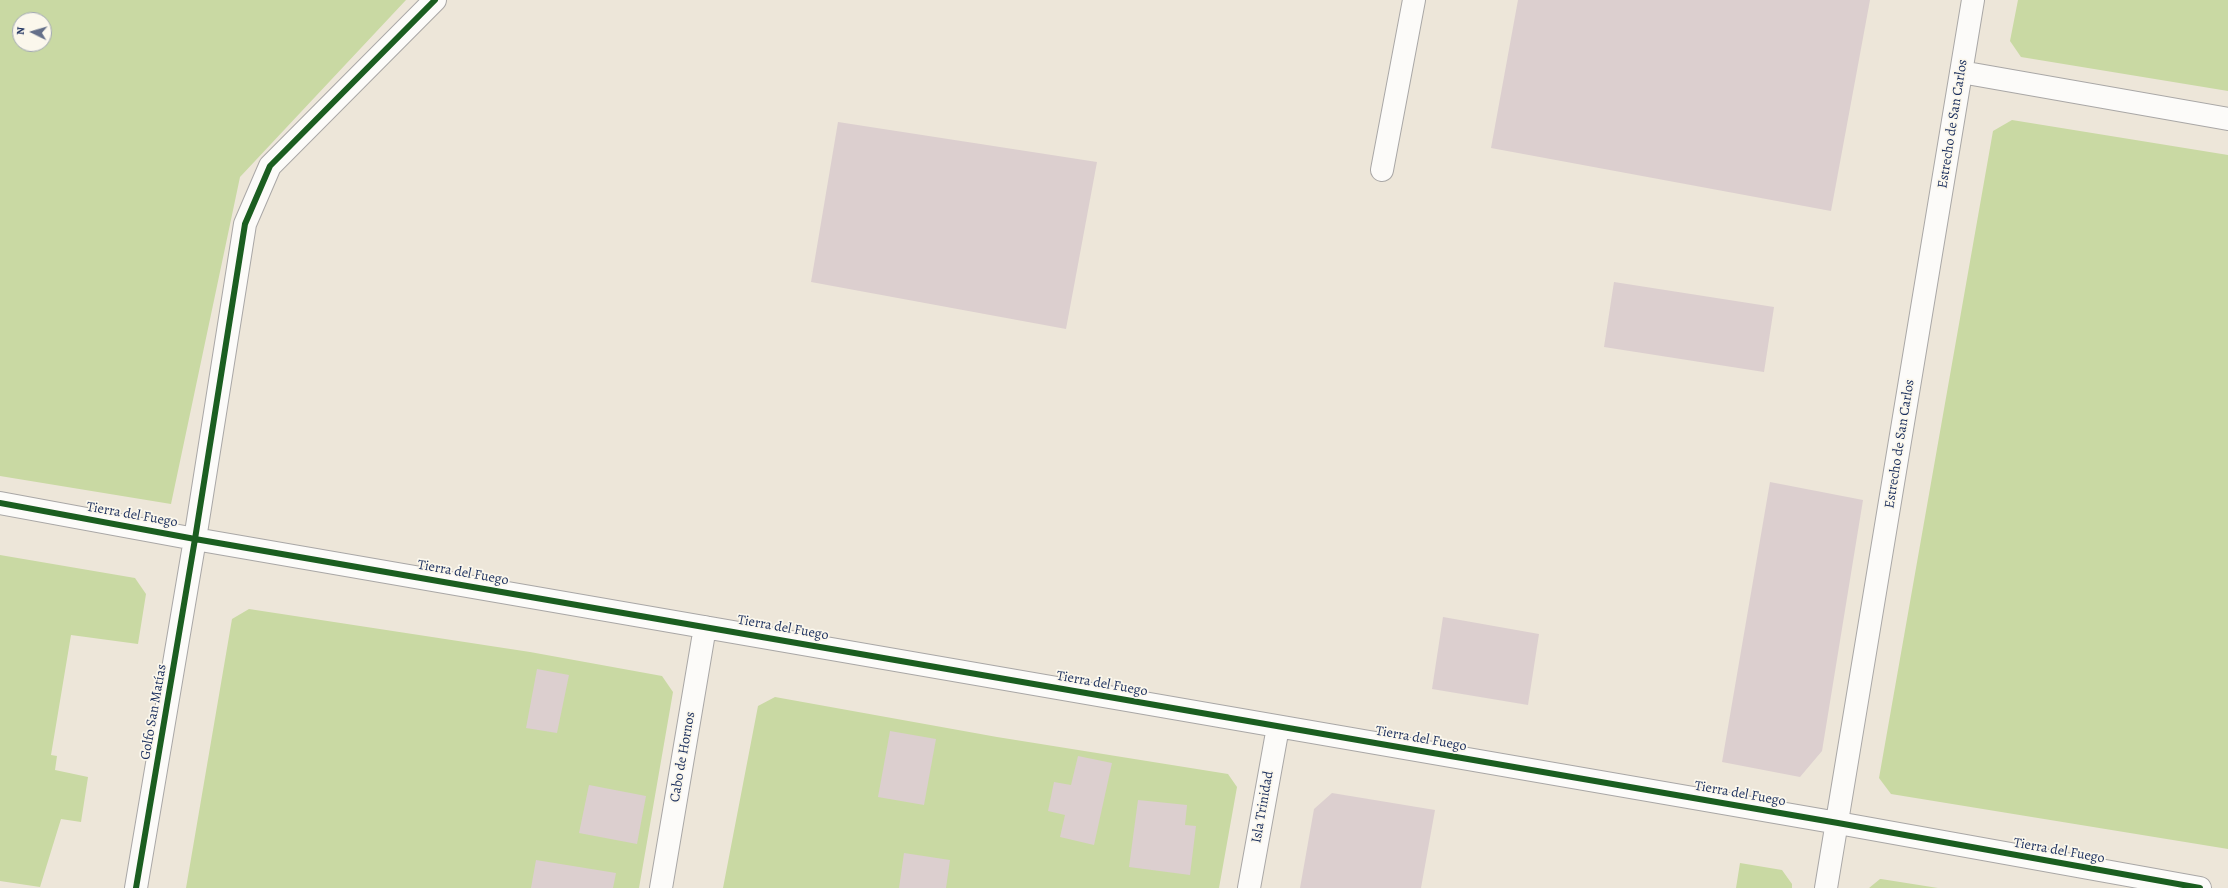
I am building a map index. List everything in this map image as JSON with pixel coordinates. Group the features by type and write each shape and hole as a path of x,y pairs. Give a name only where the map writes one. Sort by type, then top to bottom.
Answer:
{"street":[{"name":"Golfo San Matías","path":"136,888 195,539 245,224 270,166 435,0"},
{"path":"1382,170 1414,0"},
{"name":"Estrecho de San Carlos","path":"1826,888 1974,0"},
{"path":"1961,72 2228,119"},
{"name":"Tierra del Fuego","path":"0,503 195,539 1838,823 2200,888"},
{"name":"Cabo de Hornos","path":"661,888 705,627"},
{"name":"Isla Trinidad","path":"1248,888 1278,727"}],"green space":[{"path":"0,0 406,0 240,177 171,504 0,476"},
{"path":"2018,0 2228,0 2228,91 2021,57 2010,41"},
{"path":"2012,120 2228,155 2228,849 1891,794 1879,778 1993,131"},
{"path":"0,555 135,578 146,594 138,644 71,635 51,755 57,756 55,770 88,777 81,822 61,819 40,887 0,881"},
{"path":"249,609 530,652 662,676 673,692 639,888 186,888 232,619"},
{"path":"775,697 997,737 1228,774 1237,787 1219,888 723,888 758,706"},
{"path":"1740,863 1782,870 1792,884 1792,888 1736,888"},
{"path":"1881,879 1938,888 1869,888"}],"building":[{"path":"1518,0 1870,0 1831,211 1491,148"},
{"path":"838,122 1097,162 1066,329 811,282"},
{"path":"1614,282 1774,307 1764,372 1604,347"},
{"path":"1770,482 1863,500 1822,751 1800,777 1722,762"},
{"path":"1443,617 1539,634 1528,705 1432,689"},
{"path":"537,669 569,675 557,733 526,728"},
{"path":"890,731 936,739 924,805 878,797"},
{"path":"1078,756 1112,763 1094,845 1060,837 1065,815 1048,811 1054,782 1071,785"},
{"path":"589,785 646,796 637,844 579,833"},
{"path":"1332,793 1435,810 1421,888 1300,888 1314,809"},
{"path":"1138,800 1187,805 1185,825 1196,826 1190,875 1129,867"},
{"path":"904,853 950,860 946,888 899,888"},
{"path":"536,860 616,873 613,888 531,888"}],"cycle path":[{"path":"136,888 195,539 245,224 270,166 435,0"},
{"path":"0,503 195,539 1838,823 2200,888"}]}
